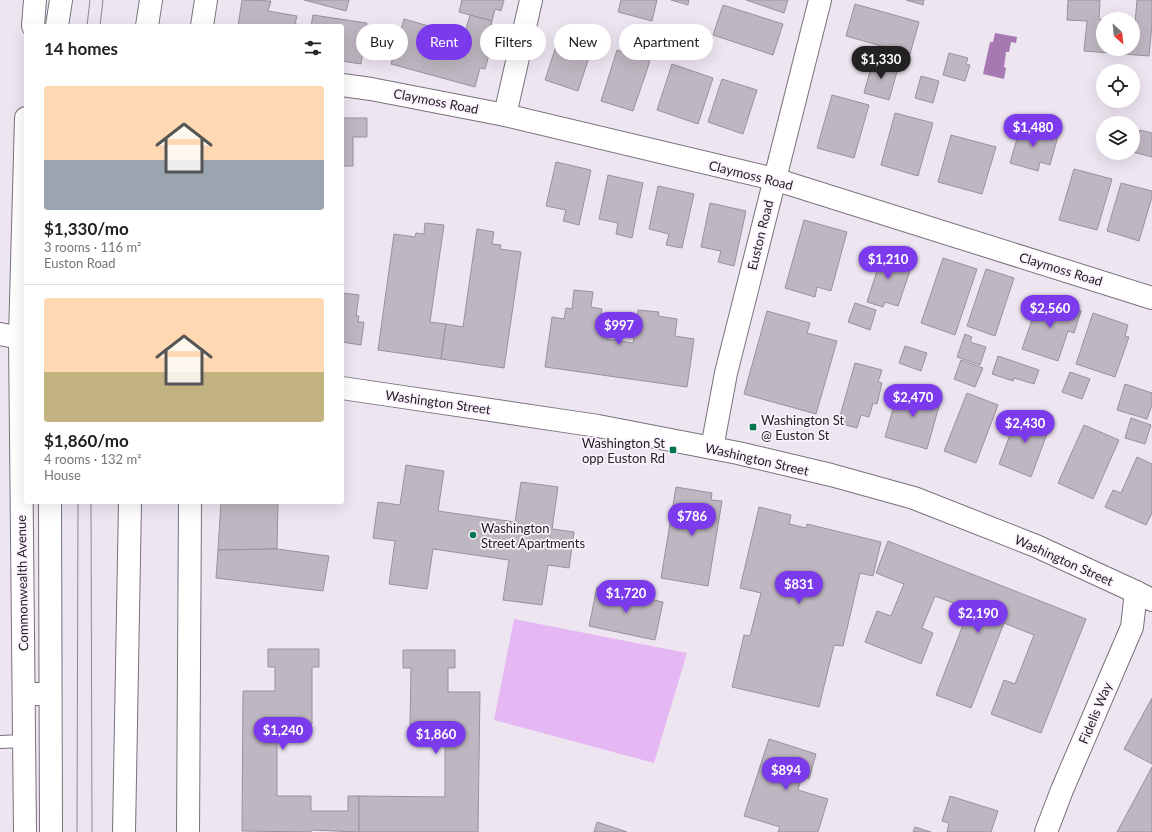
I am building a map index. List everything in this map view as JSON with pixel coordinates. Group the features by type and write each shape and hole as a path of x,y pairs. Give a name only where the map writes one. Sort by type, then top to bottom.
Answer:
{"street":[{"path":"33,24 35,0"},
{"path":"57,24 61,0"},
{"path":"147,24 151,0"},
{"path":"202,24 206,0"},
{"path":"505,114 531,0"},
{"name":"Euston Road","path":"712,448 726,373 820,0"},
{"name":"Claymoss Road","path":"344,85 371,88 505,114 774,179 1152,298"},
{"name":"Commonwealth Avenue","path":"24,158 15,337 24,694 25,832"},
{"name":"Washington Street","path":"344,388 598,426 712,448 831,475 914,498 1036,546 1144,596"},
{"name":"Commonwealth Avenue","path":"50,504 52,832"},
{"path":"124,832 130,504"},
{"path":"188,832 190,504"},
{"name":"Fidelis Way","path":"1046,832 1062,790 1144,596"},
{"path":"24,694 50,694"}],"lane":[{"path":"0,742 24,741"}],"shaded area":[{"path":"995,33 1017,37 1016,43 1011,42 1009,52 1006,52 1004,79 983,74 990,42 993,42"},
{"path":"514,619 687,653 654,763 494,720"}],"building":[{"path":"242,0 271,1 268,11 297,16 295,24 238,24"},
{"path":"304,0 349,0 346,11"},
{"path":"462,0 504,0 501,11 495,9 492,21 459,12"},
{"path":"621,0 657,0 652,21 618,12"},
{"path":"671,0 689,0 688,5"},
{"path":"746,0 788,0 784,13"},
{"path":"906,0 924,0 923,5"},
{"path":"1068,0 1100,0 1099,12 1096,12 1096,52 1084,51 1087,21 1067,20"},
{"path":"1137,0 1152,0 1152,24 1149,56 1140,55 1140,12 1136,12"},
{"path":"855,4 919,22 910,54 846,36"},
{"path":"723,5 783,24 773,55 713,35"},
{"path":"313,15 367,23 356,24 356,60 362,60 361,64 344,61 344,24 311,24"},
{"path":"470,15 492,21 491,24 480,24 480,60 488,60 485,69 480,68 475,87 391,64 392,60 408,60 408,24 403,24 404,19 422,24 416,24 416,60 472,60 472,24 467,24"},
{"path":"617,50 619,51 619,60 650,61 633,111 601,101"},
{"path":"554,52 554,60 588,60 578,91 545,80"},
{"path":"949,53 968,58 966,64 970,65 965,81 943,75"},
{"path":"873,60 898,68 889,100 864,93"},
{"path":"672,64 713,78 698,124 657,110"},
{"path":"921,76 939,81 933,103 915,98"},
{"path":"722,79 757,90 743,134 708,122"},
{"path":"832,95 869,105 854,158 817,148"},
{"path":"895,113 933,123 918,176 881,165"},
{"path":"344,118 367,118 367,137 353,137 353,166 344,166"},
{"path":"1021,125 1058,136 1050,165 1040,162 1038,171 1010,163"},
{"path":"1140,130 1152,133 1152,157 1140,154"},
{"path":"951,135 996,147 982,194 938,182"},
{"path":"556,162 591,170 579,225 563,221 566,210 546,206"},
{"path":"1074,169 1112,179 1097,230 1059,220"},
{"path":"608,175 643,183 632,238 616,234 618,223 599,219"},
{"path":"1121,183 1152,191 1152,197 1139,241 1107,231"},
{"path":"658,186 694,194 682,248 666,245 669,234 649,229"},
{"path":"710,203 746,211 734,266 718,262 721,251 701,247"},
{"path":"804,220 847,232 831,291 817,287 815,297 785,288"},
{"path":"425,223 444,225 430,322 446,324 441,359 378,350 394,234 415,237 416,233 424,234"},
{"path":"477,229 494,232 492,244 501,245 500,249 521,252 504,368 441,359 446,324 463,327"},
{"path":"874,252 912,265 898,306 885,302 883,307 867,302 877,271 868,268"},
{"path":"943,258 977,269 955,335 921,323"},
{"path":"986,269 1014,278 995,336 967,326"},
{"path":"574,290 593,292 591,307 602,309 600,323 609,324 607,339 633,343 638,310 659,312 658,316 677,319 675,336 694,339 687,387 545,367 552,317 564,319 566,308 572,309"},
{"path":"344,293 359,295 356,316 359,316 358,322 364,322 361,345 344,342"},
{"path":"1040,297 1081,311 1074,333 1068,331 1058,361 1022,349"},
{"path":"855,303 876,310 870,330 848,322"},
{"path":"767,311 810,323 807,333 837,341 816,414 744,394"},
{"path":"1093,313 1128,325 1125,336 1129,337 1115,377 1076,364"},
{"path":"965,334 972,337 970,342 986,347 980,365 957,357"},
{"path":"905,346 927,353 921,371 899,363"},
{"path":"998,356 1039,370 1034,384 1014,378 1013,381 992,374"},
{"path":"961,360 983,368 975,387 954,379"},
{"path":"855,363 882,370 878,382 882,383 877,404 873,403 869,417 861,415 857,428 838,423"},
{"path":"1070,372 1090,379 1082,399 1062,392"},
{"path":"1125,384 1152,393 1152,405 1147,419 1117,410"},
{"path":"899,388 941,399 927,449 885,437"},
{"path":"967,393 998,405 976,463 944,451"},
{"path":"1019,411 1051,423 1031,477 999,464"},
{"path":"1131,418 1151,425 1145,444 1125,438"},
{"path":"1084,425 1119,440 1093,499 1058,483"},
{"path":"1137,457 1152,464 1152,513 1146,525 1105,507 1113,490 1121,493"},
{"name":"Washington Street Apartments","path":"406,465 444,471 438,511 515,522 521,482 558,487 552,529 574,532 569,568 548,565 542,605 503,600 509,560 433,549 427,589 389,584 395,541 373,538 378,502 400,505"},
{"path":"676,487 712,493 711,500 722,501 708,586 661,578"},
{"path":"221,504 278,504 277,549 218,550"},
{"path":"759,507 791,515 789,524 806,528 807,524 881,542 873,576 860,573 843,646 834,645 819,707 732,687 744,635 750,636 761,593 740,588"},
{"path":"888,541 1086,619 1041,733 991,714 1004,680 1015,684 1034,635 1004,623 971,708 936,695 969,609 935,596 922,628 933,633 921,664 865,642 877,611 891,616 904,584 876,573"},
{"path":"277,549 329,556 323,591 216,578 218,550"},
{"path":"597,587 663,602 655,640 589,626"},
{"path":"268,649 319,649 319,667 312,667 312,724 277,724 277,796 311,796 311,811 348,811 348,796 359,796 359,832 311,830 311,832 242,831 243,691 275,691 275,667 268,667"},
{"path":"403,650 455,650 455,668 448,668 448,692 480,692 478,832 359,832 359,796 445,797 445,725 410,725 411,668 403,668"},
{"path":"1152,698 1152,764 1124,749"},
{"path":"769,739 816,754 809,779 802,777 798,790 828,799 818,832 778,832 780,827 744,816"},
{"path":"1152,767 1152,832 1117,832"},
{"path":"950,796 998,811 991,832 947,832 949,823 942,821"},
{"path":"597,822 627,832 594,832"},
{"path":"915,827 931,832 913,832"}],"tram line":[{"path":"87,24 90,0"},
{"path":"100,24 103,0"},
{"path":"77,832 78,504"},
{"path":"91,504 92,832"}],"place":[{"name":"Washington St @ Euston St","path":"753,427"},
{"name":"Washington St opp Euston Rd","path":"673,450"},
{"name":"Washington Street Apartments","path":"473,535"}]}
